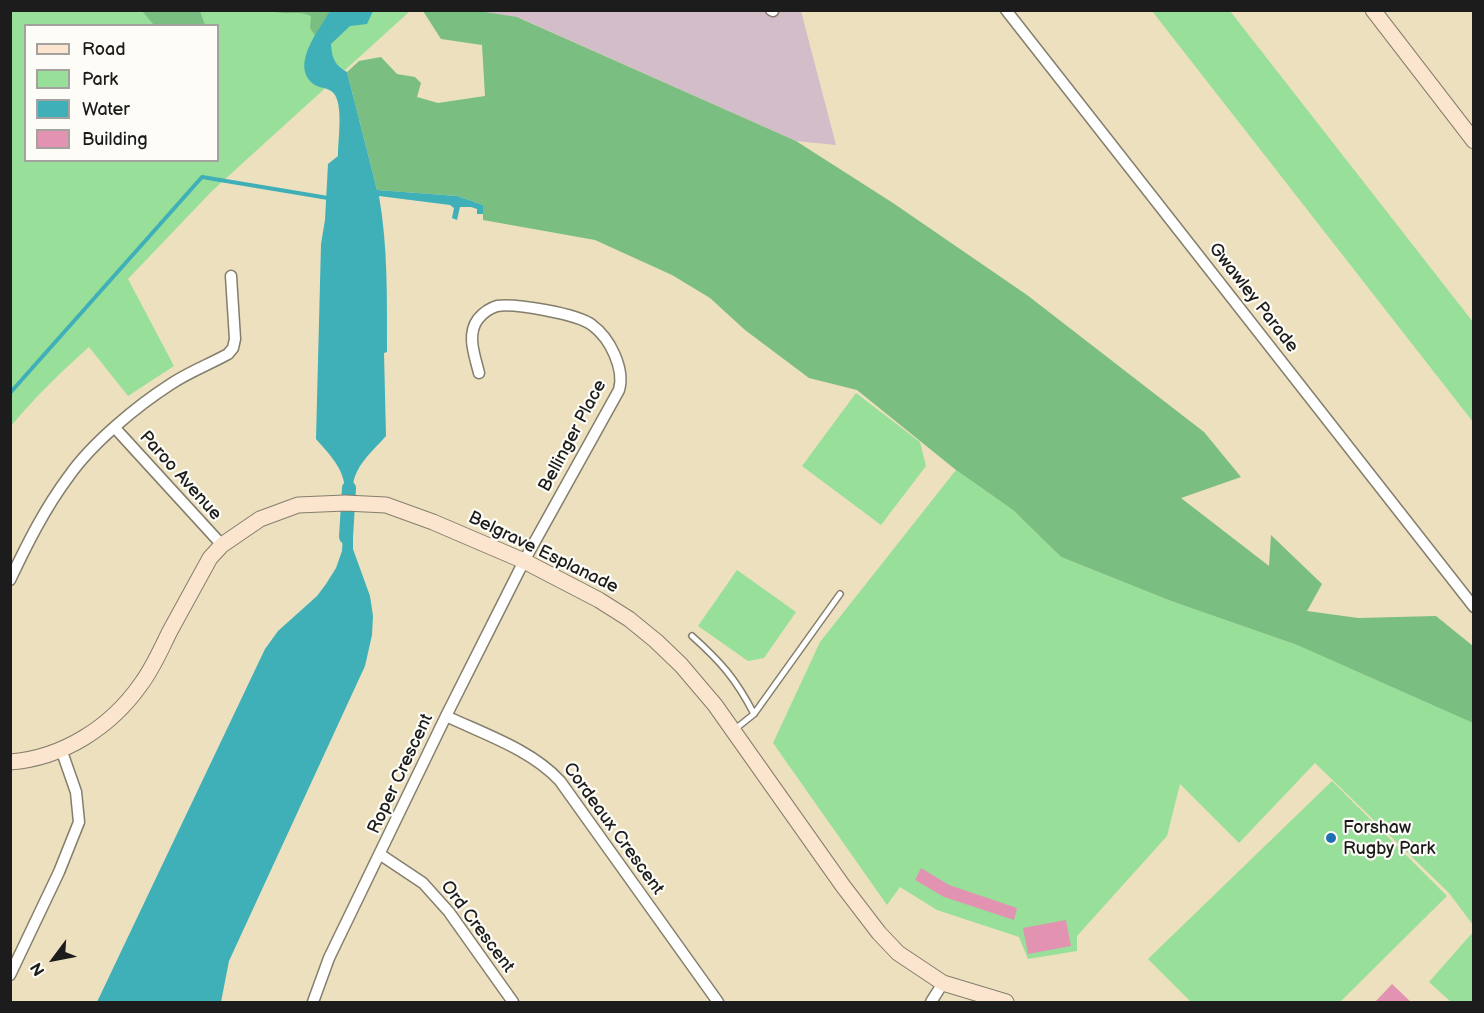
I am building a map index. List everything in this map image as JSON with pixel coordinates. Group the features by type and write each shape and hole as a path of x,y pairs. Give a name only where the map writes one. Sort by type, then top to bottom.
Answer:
{"street":[{"name":"Gwawley Parade","path":"1006,10 1473,607"},
{"path":"1375,11 1473,141"},
{"path":"10,580 33,533 69,475 87,454 115,428 172,384 223,357 233,348 235,339 231,276"},
{"name":"Bellinger Place","path":"479,373 473,350 472,334 478,318 498,306 549,312 585,321 601,334 619,364 621,375 619,390 524,561"},
{"name":"Paroo Avenue","path":"115,428 222,545"},
{"name":"Belgrave Esplanade","path":"10,762 44,757 98,730 116,714 143,683 210,558 222,545 260,519 298,505 349,503 386,505 433,522 524,561 599,600 638,626 681,665 715,705 802,830 879,933 898,953 943,983 1006,1002"},
{"name":"Roper Crescent","path":"313,1002 329,958 524,561"},
{"name":"Cordeaux Crescent","path":"446,716 536,759 549,769 560,781 718,1002"},
{"path":"10,975 59,872 79,822 76,792 61,749"},
{"name":"Ord Crescent","path":"381,855 423,883 449,912 513,1002"},
{"path":"931,1002 943,983"}],"lane":[{"path":"733,731 754,714 840,594"},
{"path":"692,636 720,661 740,687 754,714"}],"shaded area":[{"path":"469,11 801,11 836,145 796,141 520,18"}],"green space":[{"path":"472,10 517,17 796,141 893,203 1027,295 1204,432 1241,477 1181,498 1269,566 1271,535 1322,584 1307,611 1358,618 1436,616 1473,646 1473,723 1297,645 1171,601 1061,557 1013,510 956,470 857,390 809,378 745,330 710,298 672,275 595,240 483,220 483,205 457,196 377,190 347,72 359,61 381,57 397,74 415,77 421,83 417,97 438,103 485,96 482,45 441,39 423,11"},
{"path":"10,11 410,11 212,191 128,279 174,366 128,396 89,347 29,405 11,426"},
{"path":"142,11 200,11 205,24 153,24"},
{"path":"273,11 343,11 318,40 310,28 311,16 302,13"},
{"path":"1152,11 1230,11 1473,322 1473,422"},
{"path":"856,393 920,442 926,466 881,525 802,466"},
{"path":"956,470 1013,510 1061,557 1171,601 1297,645 1473,723 1473,925 1449,893 1315,763 1239,843 1180,784 1167,836 1077,936 1077,951 1028,959 1019,937 937,910 900,887 887,905 773,743 820,642"},
{"path":"737,570 796,612 764,658 748,661 698,626"},
{"name":"Forshaw Rugby Park","path":"1332,781 1447,896 1340,1002 1191,1002 1148,959"},
{"path":"1473,932 1473,1002 1451,1002 1429,982"}],"water":[{"path":"330,11 373,11 367,24 350,26 331,44 335,61 347,72 377,190 457,196 483,205 483,214 477,214 477,209 471,207 460,207 457,220 452,218 454,208 450,205 379,196 386,274 387,352 384,353 386,436 360,466 353,488 345,488 338,467 316,439 321,244 325,220 328,164 338,156 339,108 333,92 315,85 307,77 305,58"},
{"path":"344,518 353,518 353,549 370,596 373,616 372,635 365,666 229,961 221,1002 97,1002 265,649 278,631 317,596 336,568 342,551"}],"building":[{"path":"921,868 949,885 1017,908 1014,920 944,897 915,880"},
{"path":"1066,920 1071,946 1028,954 1023,928"},
{"path":"1392,984 1411,1002 1375,1002"}],"waterway":[{"path":"10,393 202,177 328,198"},
{"path":"346,537 349,488"}],"place":[{"name":"Forshaw Rugby Park","path":"1331,838"}]}
